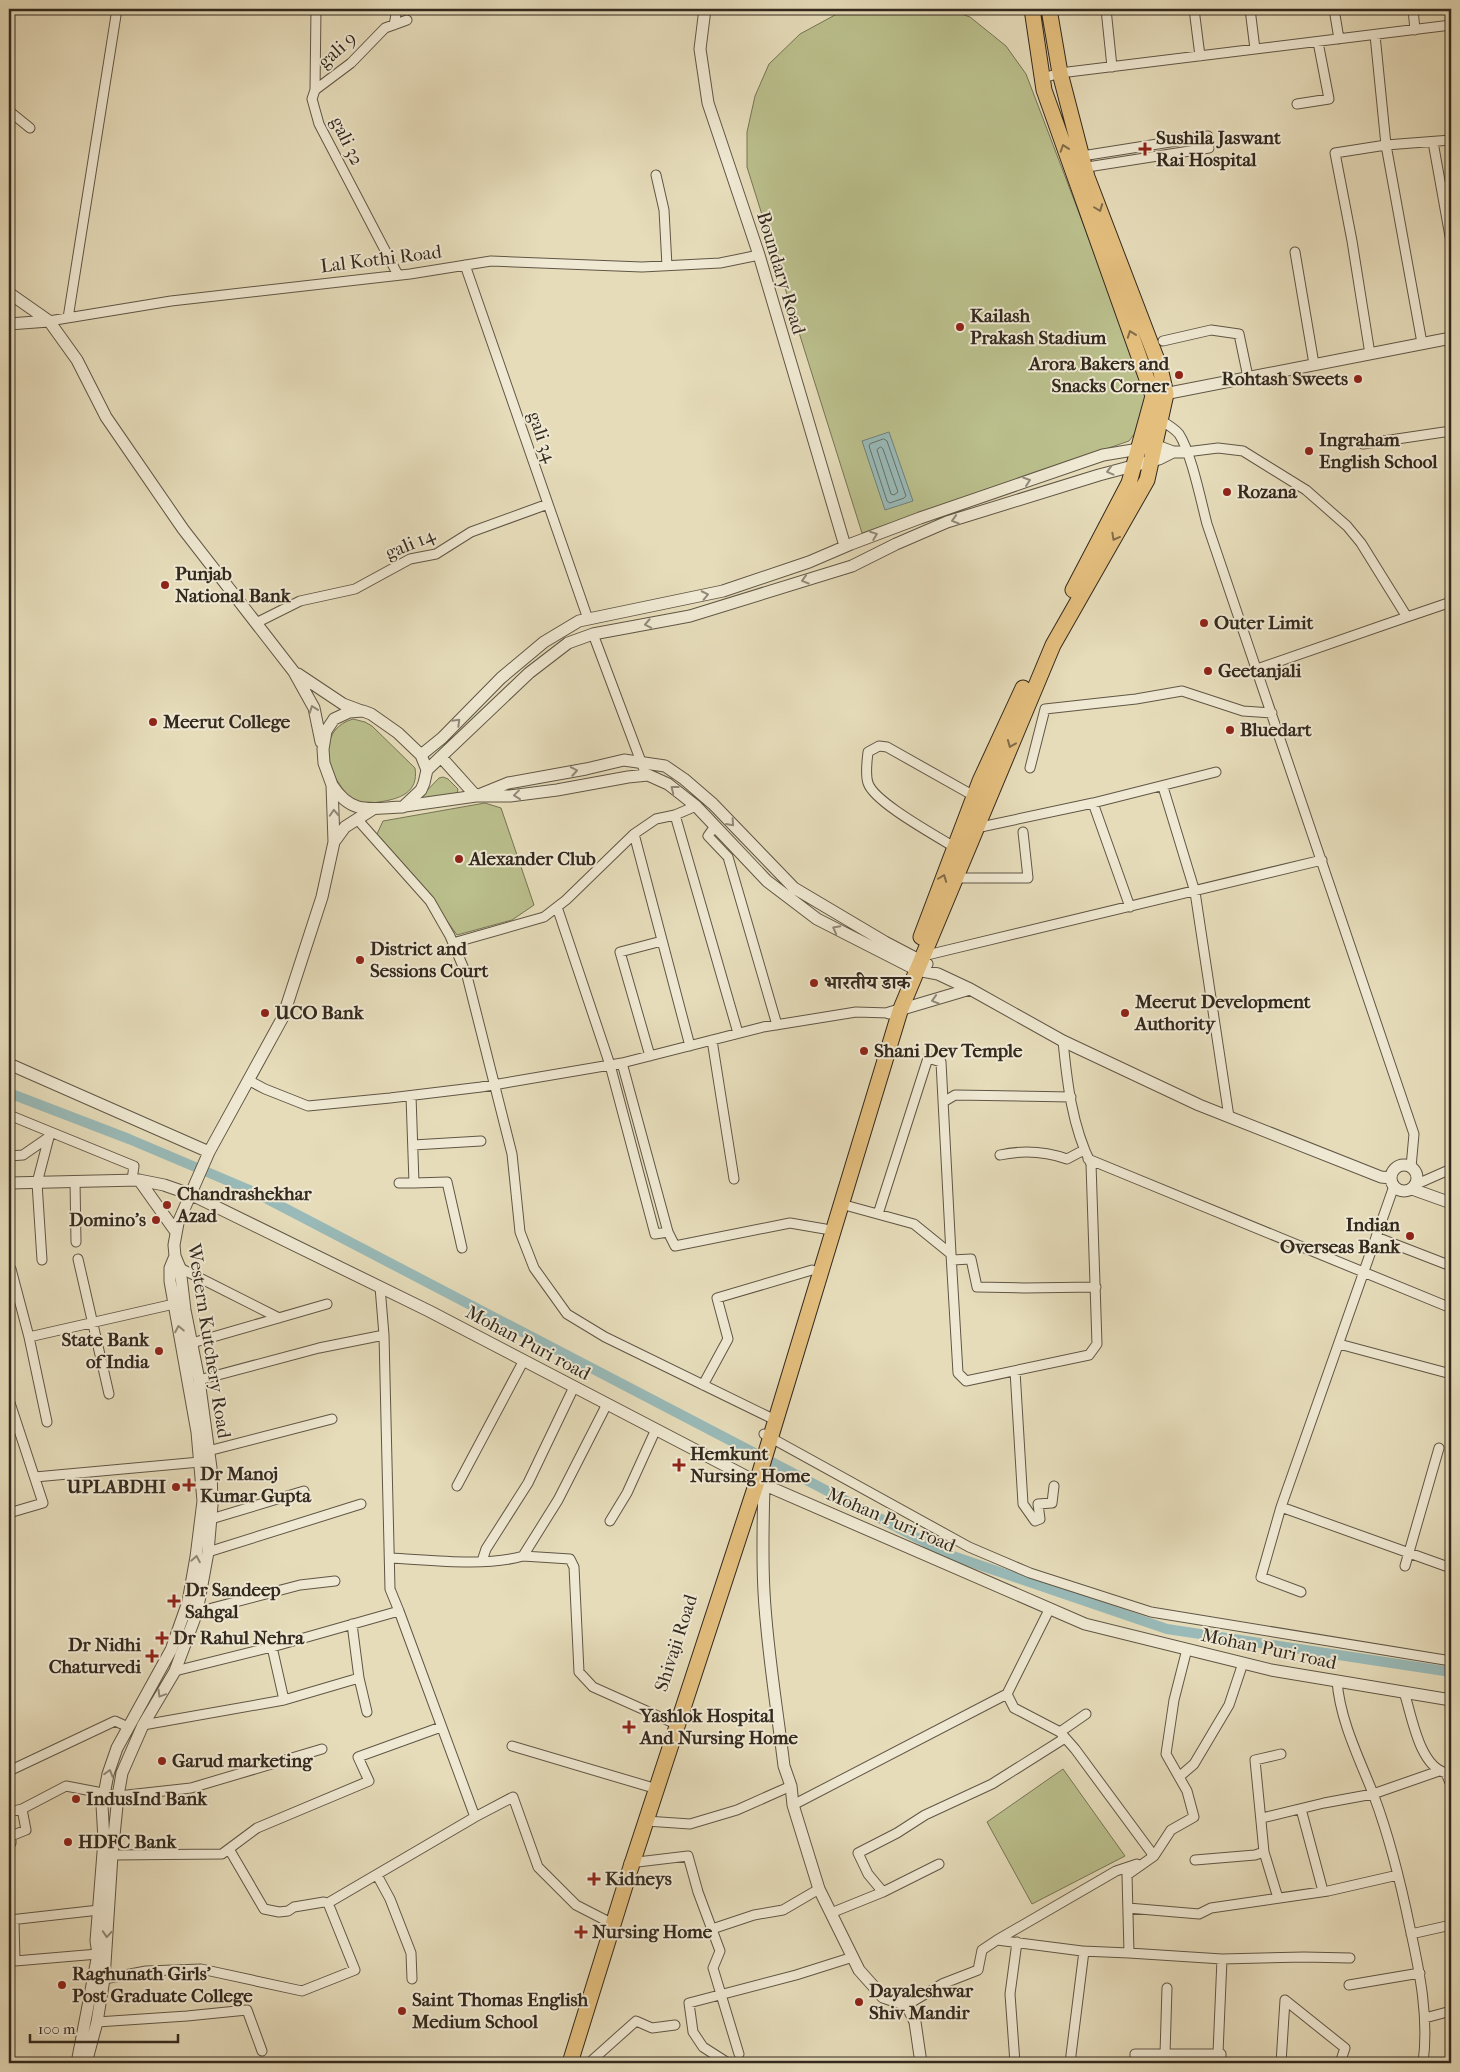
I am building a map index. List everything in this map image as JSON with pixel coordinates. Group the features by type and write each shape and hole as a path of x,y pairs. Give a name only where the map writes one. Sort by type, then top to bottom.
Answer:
{"main road":[{"path":"766,1437 769,1417 788,1365 812,1270 895,1012 955,878 1053,645 1147,480 1160,420 1160,368 1129,308 1079,165 1044,90 1032,9"},
{"path":"1050,9 1060,73 1079,165"},
{"path":"918,962 954,847 974,796 1043,647 1129,484 1138,449 1159,395"},
{"path":"766,1437 841,1204 895,1012"},
{"name":"Shivaji Road","path":"565,2063 757,1476 766,1437"},
{"path":"629,1863 646,1821 654,1788"},
{"path":"570,2063 610,1923"}],"street":[{"path":"68,318 117,9"},
{"name":"gali 32","path":"316,9 315,90 312,99 319,124 398,276"},
{"path":"394,25 397,9"},
{"name":"Boundary Road","path":"705,9 700,49 708,104 759,255 845,546"},
{"path":"1106,9 1112,67"},
{"path":"1194,9 1200,56"},
{"path":"1250,9 1255,49"},
{"path":"1334,9 1339,39"},
{"path":"1413,9 1416,30"},
{"name":"gali 9","path":"315,90 351,63 385,28 407,20"},
{"path":"1043,78 1060,73 1451,25"},
{"path":"1375,34 1386,145 1422,343"},
{"path":"1297,104 1329,99 1318,42"},
{"path":"9,111 30,128"},
{"path":"1208,136 1209,148 1079,165 1208,136"},
{"path":"1370,354 1352,241 1335,153 1386,145 1451,140"},
{"path":"1433,142 1451,242"},
{"path":"656,175 664,210 667,266"},
{"path":"1296,252 1314,364"},
{"name":"Lal Kothi Road","path":"9,324 49,321 172,301 398,276 491,261 633,267 720,262 759,255"},
{"name":"gali 34","path":"465,265 588,620"},
{"path":"9,293 49,321 77,360 106,417 183,529 294,672 314,708 323,749 324,763 332,785 345,802 363,808 404,807 476,796 519,795 557,790 646,775 668,784 696,806 767,881 817,919 918,962 1322,860"},
{"path":"1163,342 1211,330 1239,334 1248,377"},
{"path":"1159,395 1451,338"},
{"path":"1160,420 1173,428 1179,435 1186,452 1207,524 1414,1134 1411,1167"},
{"path":"1363,444 1451,431"},
{"path":"421,755 442,738 501,678 544,642 579,621 723,592 809,562 845,546 920,518 1103,455 1138,449 1153,453 1186,452 1218,448 1243,451 1306,490 1347,526 1361,543 1406,617"},
{"path":"404,807 421,790 427,770 529,673 568,643 593,634 690,616 842,569 947,522 1134,465 1153,453"},
{"name":"gali 14","path":"256,623 300,601 355,588 410,559 436,554 471,532 548,504"},
{"path":"1257,669 1451,602"},
{"path":"593,634 646,775"},
{"path":"294,672 343,704 371,714 389,725 421,755 427,770"},
{"path":"1024,712 1136,699 1182,691 1243,710 1272,713"},
{"path":"1030,768 1045,709"},
{"path":"323,749 326,731 334,719 349,712 363,712"},
{"path":"954,847 878,798 868,784 866,767 868,752 879,746 887,747 974,796"},
{"path":"441,757 476,796"},
{"path":"476,796 508,783 624,760 665,766 684,779 713,804 794,888 938,974 1063,1041 1199,1105 1381,1177 1392,1182 1401,1192 1451,1169"},
{"path":"976,828 1163,787 1216,772"},
{"path":"332,785 334,842"},
{"path":"1163,787 1195,892 1229,1117"},
{"path":"1094,803 1130,908"},
{"path":"453,943 544,917 592,876 634,834 656,819 675,815 696,806"},
{"path":"334,842 345,827 374,808"},
{"path":"675,815 738,1033"},
{"path":"357,818 430,901 453,943 467,976 512,1154 520,1232 534,1268 567,1314 605,1337 769,1417"},
{"path":"715,826 708,836 728,857 777,1025"},
{"path":"955,878 1028,878 1023,832"},
{"path":"634,834 690,1046"},
{"name":"Western Kutchery Road","path":"86,2063 97,2022 104,1979 112,1855 122,1773 143,1725 175,1671 197,1612 208,1552 212,1496 208,1451 199,1380 182,1292 180,1268 175,1256 176,1232 178,1223 207,1157 283,1017 322,897 334,842"},
{"path":"556,907 610,1065 656,1234 668,1232"},
{"path":"650,1056 620,952 662,941"},
{"path":"248,1080 264,1089 308,1106 411,1096 495,1085 622,1063 738,1033 777,1025 856,1012 895,1012 970,990"},
{"path":"712,1040 734,1179"},
{"path":"878,1214 928,1058 942,1062 958,1373 966,1381 1089,1355 1097,1344 1091,1164 1081,1143 1066,1070 1063,1041"},
{"path":"622,1063 668,1232 675,1246 790,1223 825,1229"},
{"path":"9,1064 207,1157"},
{"path":"945,1101 954,1095 1071,1097"},
{"path":"411,1096 414,1182"},
{"path":"9,1115 134,1166 136,1180 176,1232"},
{"path":"9,1156 23,1155 49,1138 36,1182 42,1260"},
{"path":"413,1145 481,1141"},
{"path":"1000,1155 1020,1150 1051,1153 1068,1159 1086,1154 1451,1308"},
{"path":"1302,1592 1261,1577 1281,1507 1376,1237 1397,1167 1405,1165 1411,1167 1417,1174 1415,1186"},
{"name":"Mohan Puri road","path":"9,1183 136,1180 190,1194 380,1287 656,1429 1085,1624 1271,1670 1451,1700"},
{"path":"75,1181 76,1242"},
{"path":"399,1183 447,1182 462,1248"},
{"path":"1415,1186 1451,1203"},
{"path":"841,1204 914,1224 952,1257 971,1259 977,1286 1024,1288 1096,1287"},
{"path":"1376,1237 1451,1266"},
{"path":"77,2063 98,1954 96,1941 100,1910 104,1840 102,1805 104,1792 117,1748 172,1650 188,1602 203,1501 196,1423 170,1281 170,1268 175,1256"},
{"path":"78,1260 109,1394"},
{"path":"180,1268 279,1318"},
{"path":"11,1269 29,1337 47,1422"},
{"path":"703,1385 728,1339 717,1298 812,1270"},
{"path":"380,1287 384,1335 386,1493 390,1589 475,1817"},
{"path":"29,1337 174,1304"},
{"path":"192,1343 327,1304"},
{"path":"199,1380 319,1348 384,1335"},
{"path":"1339,1344 1451,1374"},
{"path":"457,1486 524,1360"},
{"path":"1015,1371 1023,1504 1035,1521 1040,1520 1038,1504 1052,1503 1054,1486"},
{"path":"482,1561 486,1549 528,1483 574,1387"},
{"path":"9,1400 43,1503 9,1513"},
{"path":"523,1556 558,1500 607,1404"},
{"path":"208,1451 332,1419"},
{"path":"610,1521 626,1494 656,1429"},
{"path":"766,1437 970,1547 1030,1573 1151,1612 1451,1661"},
{"path":"1405,1566 1439,1448"},
{"path":"34,1477 200,1462"},
{"path":"757,1476 768,1633 784,1766 791,1786 793,1805 819,1888 859,1970 883,1997 907,2005 915,2022 921,2063"},
{"path":"211,1519 304,1491"},
{"path":"208,1552 361,1504"},
{"path":"1281,1507 1451,1568"},
{"path":"390,1558 482,1561 511,1560 523,1556 570,1559 574,1567 579,1672 592,1687 675,1723"},
{"path":"197,1612 300,1585 335,1581"},
{"path":"793,1805 1007,1694 1050,1608"},
{"path":"175,1671 272,1647 399,1611"},
{"path":"352,1624 359,1678 367,1712"},
{"path":"272,1647 284,1700"},
{"path":"1129,1953 1127,1875 1154,1856 1171,1830 1194,1817 1188,1791 1166,1754 1174,1700 1187,1649"},
{"path":"1179,1776 1194,1764 1229,1705 1243,1663"},
{"path":"143,1725 284,1700 359,1678"},
{"path":"1337,1681 1338,1694 1353,1743 1390,1842 1398,1875 1420,1973 1426,2043 1423,2063"},
{"path":"1404,1692 1424,1757 1433,1767 1439,1771 1446,1772 1451,1785"},
{"path":"1007,1694 1014,1708 1063,1735 1154,1856"},
{"path":"884,1892 868,1874 858,1853 925,1816 992,1784 1063,1735 1086,1714"},
{"path":"9,1771 115,1721 128,1727"},
{"path":"112,1855 222,1854 257,1828 369,1781 358,1756 441,1727"},
{"path":"512,1746 654,1788"},
{"path":"9,1812 22,1809 66,1786 118,1796 191,1788 322,1749"},
{"path":"1278,1898 1264,1852 1255,1760 1281,1754"},
{"path":"1262,1818 1373,1794 1439,1771"},
{"path":"646,1821 690,1824 737,1810 791,1786"},
{"path":"229,1849 264,1909 279,1912 324,1902 328,1903 475,1817 513,1798 538,1867 576,1905 610,1923"},
{"path":"9,1844 11,1843 11,1836 26,1830 22,1809"},
{"path":"1300,1809 1323,1891"},
{"path":"1195,1860 1255,1855 1264,1852"},
{"path":"629,1863 688,1856 698,1892 720,1951 713,1968 739,2054"},
{"path":"907,2005 942,1984 978,1970 982,1950 997,1940 1116,1872 1154,1856"},
{"path":"831,1912 884,1892 939,1864"},
{"path":"377,1875 390,1900 411,1953 412,1979"},
{"path":"1128,1908 1199,1914 1211,1908 1323,1891 1398,1875"},
{"path":"712,1929 754,1915 783,1910 819,1888"},
{"path":"104,1979 146,1971 201,1969 302,1992 355,1970 328,1903"},
{"path":"98,1954 15,1961 12,1920 100,1910"},
{"path":"1411,1934 1451,1926"},
{"path":"997,1940 1084,1950 1222,1959 1304,1956 1350,1958"},
{"path":"1015,2063 1010,1994 1017,1942"},
{"path":"1070,2063 1084,1950"},
{"path":"728,2063 703,2047 693,2032 690,2003 722,1996 853,1957"},
{"path":"1221,2058 1218,2053 1222,1959"},
{"path":"1349,1985 1420,1973"},
{"path":"1165,2054 1167,1988"},
{"path":"1281,2063 1284,2000 1345,2048 1340,2063"},
{"path":"97,2022 247,2010 262,2051"},
{"path":"1425,2018 1451,2011"},
{"path":"589,2063 636,2021 652,2028 675,2025"},
{"path":"1135,2063 1135,2054 1221,2058"}],"green space":[{"name":"Kailash Prakash Stadium","path":"855,9 948,9 970,17 1006,46 1026,74 1147,391 1147,417 1129,441 862,533 747,167 747,132 755,96 769,64 800,34 835,15"},
{"path":"353,719 372,726 415,768 414,783 411,789 400,797 364,804 353,801 343,790 331,767 328,747 335,730"},
{"path":"439,778 448,779 458,789 457,794 415,803"},
{"name":"Alexander Club","path":"485,803 501,808 534,905 512,920 457,935 421,884 377,834 383,821"},
{"path":"1063,1769 1125,1856 1032,1904 987,1822"}],"water":[{"path":"889,432 913,501 885,510 862,441"}],"waterway":[{"path":"9,1093 129,1139 252,1191 950,1555 1167,1629 1451,1672"}],"place":[{"name":"Sushila Jaswant Rai Hospital","path":"1145,149"},
{"name":"Kailash Prakash Stadium","path":"960,327"},
{"name":"Arora Bakers and Snacks Corner","path":"1179,375"},
{"name":"Rohtash Sweets","path":"1358,379"},
{"name":"Ingraham English School","path":"1309,451"},
{"name":"Rozana","path":"1227,492"},
{"name":"Punjab National Bank","path":"165,585"},
{"name":"Outer Limit","path":"1204,623"},
{"name":"Geetanjali","path":"1208,671"},
{"name":"Meerut College","path":"153,722"},
{"name":"Bluedart","path":"1230,730"},
{"name":"Alexander Club","path":"459,859"},
{"name":"District and Sessions Court","path":"360,960"},
{"name":"भारतीय डाक","path":"814,983"},
{"name":"UCO Bank","path":"265,1013"},
{"name":"Meerut Development Authority","path":"1125,1013"},
{"name":"Shani Dev Temple","path":"864,1051"},
{"name":"Chandrashekhar Azad","path":"167,1205"},
{"name":"Domino's","path":"156,1220"},
{"name":"Indian Overseas Bank","path":"1410,1236"},
{"name":"State Bank of India","path":"159,1351"},
{"name":"Hemkunt Nursing Home","path":"679,1465"},
{"name":"Dr Manoj Kumar Gupta","path":"189,1485"},
{"name":"UPLABDHI","path":"176,1487"},
{"name":"Dr Sandeep Sahgal","path":"174,1601"},
{"name":"Dr Rahul Nehra","path":"162,1638"},
{"name":"Dr Nidhi Chaturvedi","path":"152,1656"},
{"name":"Yashlok Hospital And Nursing Home","path":"629,1727"},
{"name":"Garud marketing","path":"162,1761"},
{"name":"IndusInd Bank","path":"76,1799"},
{"name":"HDFC Bank","path":"68,1842"},
{"name":"Kidneys","path":"594,1879"},
{"name":"Nursing Home","path":"581,1932"},
{"name":"Raghunath Girls' Post Graduate College","path":"62,1985"},
{"name":"Dayaleshwar Shiv Mandir","path":"859,2002"},
{"name":"Saint Thomas English Medium School","path":"402,2011"}]}
